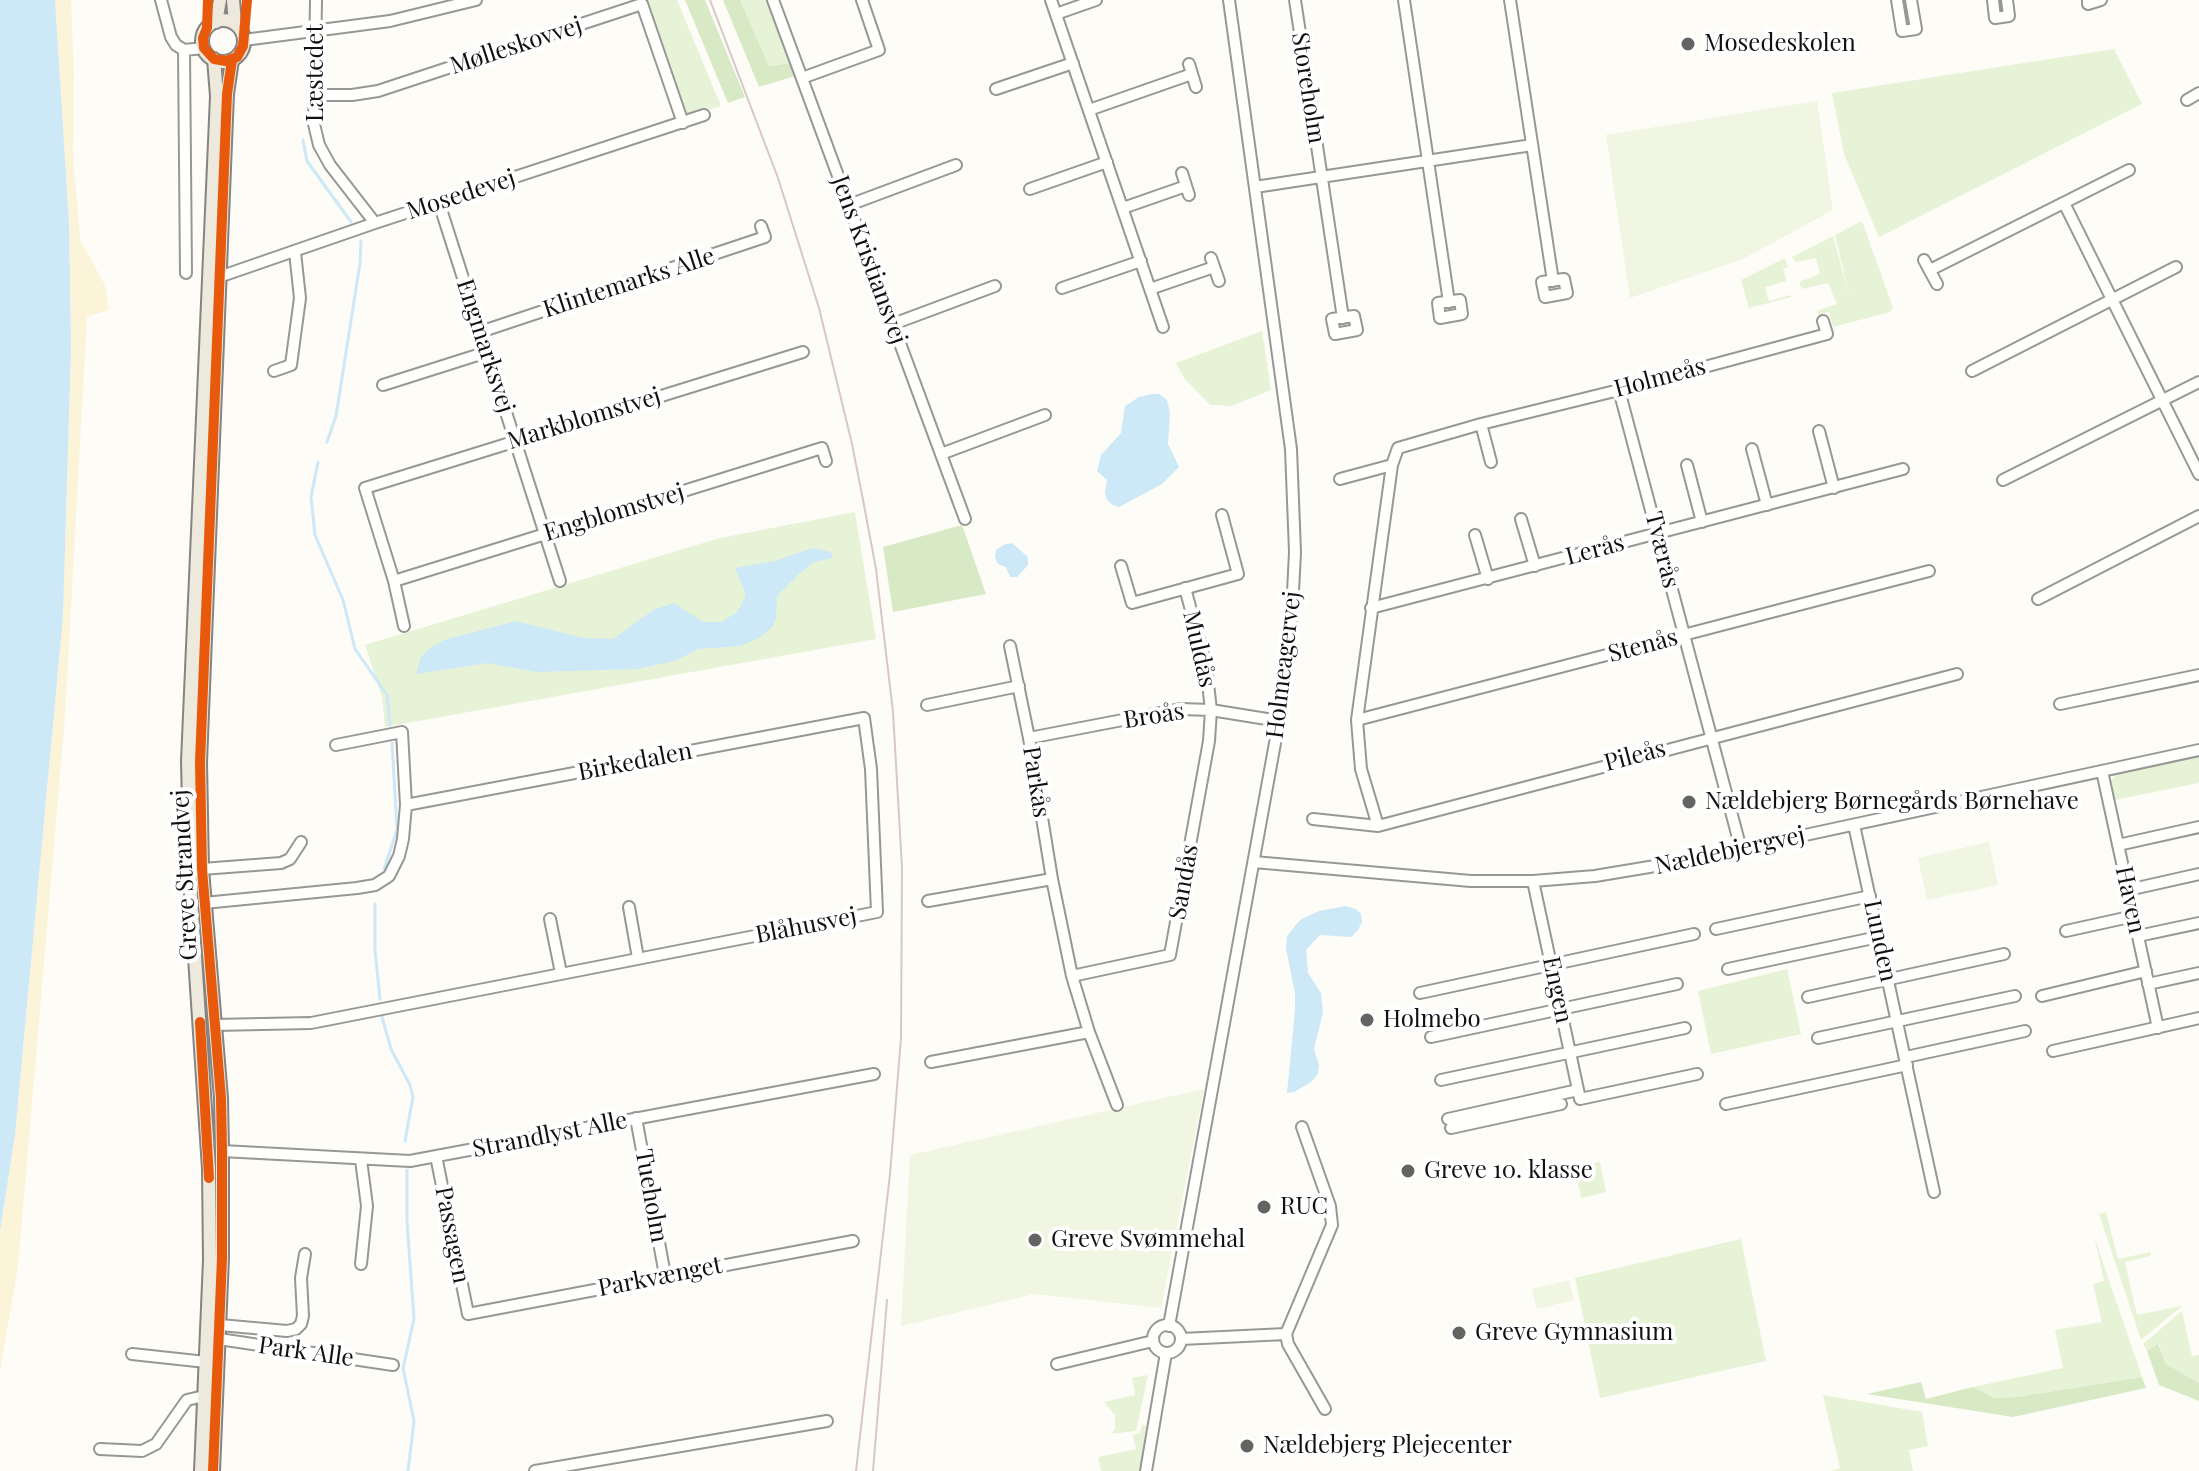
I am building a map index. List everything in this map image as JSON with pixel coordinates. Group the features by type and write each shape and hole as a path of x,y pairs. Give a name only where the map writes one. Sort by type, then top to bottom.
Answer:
{"main road":[{"path":"216,22 220,0"},
{"path":"233,0 235,23"},
{"path":"225,20 240,28 244,40 241,52 232,60 227,94 213,278 217,96 214,59 204,48 204,33 216,22 225,20"},
{"path":"214,59 232,60"},
{"name":"Greve Strandvej","path":"213,278 200,701 202,869 221,1098 222,1151 220,1325 213,1471"},
{"name":"Greve Strandvej","path":"201,1471 210,1260 209,1151 191,897 188,794 189,698 213,278"}],"street":[{"path":"161,0 176,45 184,50 204,48"},
{"name":"Læstedet","path":"316,0 313,95 314,124 319,145 330,165 375,223"},
{"path":"244,40 390,21 476,0"},
{"name":"Jens Kristiansvej","path":"773,0 965,519"},
{"path":"802,78 879,50 862,0"},
{"path":"1051,0 1163,327"},
{"path":"1056,14 1096,0"},
{"name":"Holmeagervej","path":"1169,1326 1279,721 1292,612 1294,498 1282,380 1229,0"},
{"name":"Storeholm","path":"1295,0 1343,318"},
{"path":"1404,0 1449,302"},
{"path":"1510,0 1553,281"},
{"path":"1897,0 1902,31 1916,29 1911,0"},
{"path":"1993,0 1995,18 2009,16 2007,0"},
{"path":"2088,0 2088,4 2101,0"},
{"name":"Mølleskovvej","path":"313,95 378,91 642,4 683,123"},
{"path":"184,50 186,273"},
{"path":"996,89 1073,63"},
{"path":"1089,110 1190,69 1196,87"},
{"path":"2187,100 2199,93"},
{"name":"Mosedevej","path":"213,278 704,115"},
{"name":"Storeholm","path":"1255,187 1532,145"},
{"path":"1030,189 1107,162"},
{"path":"849,205 956,165"},
{"path":"1937,284 1927,265 2129,170"},
{"path":"1123,208 1187,190 1182,173"},
{"name":"Engmarksvej","path":"439,203 560,581"},
{"path":"2064,203 2199,474"},
{"name":"Klintemarks Alle","path":"480,332 765,237 761,226"},
{"path":"274,371 291,365 300,298 295,252"},
{"path":"1062,288 1141,261"},
{"path":"1150,289 1212,262 1219,281"},
{"path":"1972,371 2176,267"},
{"path":"893,324 995,286"},
{"name":"Holmeås","path":"1340,479 1392,465 1395,453 1403,445 1827,334 1823,321"},
{"path":"383,385 487,352"},
{"name":"Markblomstvej","path":"394,581 365,488 803,352"},
{"path":"2003,480 2199,382"},
{"name":"Tværås","path":"1619,390 1741,849"},
{"path":"941,454 1045,415"},
{"path":"1481,424 1491,462"},
{"path":"1819,431 1834,488"},
{"name":"Engblomstvej","path":"394,581 822,448 826,461"},
{"path":"1752,449 1767,505"},
{"path":"1378,826 1361,769 1357,720 1392,465"},
{"path":"1687,465 1702,522"},
{"name":"Lerås","path":"1371,608 1903,469"},
{"name":"Muldås","path":"1121,566 1132,603 1238,574 1222,515"},
{"path":"2038,599 2199,516"},
{"name":"Lerås","path":"1521,519 1535,566"},
{"path":"1475,535 1488,579"},
{"name":"Stenås","path":"1357,720 1929,571"},
{"path":"394,581 404,626"},
{"name":"Muldås","path":"1185,588 1206,666 1211,710"},
{"name":"Parkås","path":"1010,646 1072,976 1117,1105"},
{"name":"Pileås","path":"1313,819 1378,826 1711,736 1957,674"},
{"path":"2060,704 2199,675"},
{"path":"927,705 1019,686"},
{"name":"Broås","path":"1029,738 1180,709 1211,710 1279,721"},
{"name":"Sandås","path":"1072,976 1170,955 1209,741 1211,710"},
{"name":"Birkedalen","path":"406,805 864,718"},
{"name":"Blåhusvej","path":"214,1025 311,1023 877,912 871,769 864,718"},
{"path":"204,903 357,888 384,881 394,869 399,856 406,805 402,732 336,745"},
{"name":"Nældebjergvej","path":"1254,862 1471,881 1533,881 1640,870 2199,750"},
{"name":"Haven","path":"2102,771 2158,1028"},
{"name":"Lunden","path":"1854,825 1934,1192"},
{"path":"2118,845 2199,827"},
{"path":"202,869 281,863 290,859 301,842"},
{"path":"2128,890 2199,874"},
{"path":"928,901 1052,879"},
{"name":"Engen","path":"1533,881 1579,1095"},
{"path":"1716,929 1870,896"},
{"path":"629,907 638,958"},
{"path":"2066,931 2134,916"},
{"path":"550,919 561,973"},
{"path":"2138,936 2199,923"},
{"path":"1420,993 1694,934"},
{"path":"1728,969 1878,937"},
{"path":"1808,997 2004,954"},
{"path":"2042,996 2146,971"},
{"path":"2148,984 2199,973"},
{"path":"1431,1037 1677,984"},
{"path":"1818,1038 2015,996"},
{"path":"2053,1051 2199,1018"},
{"path":"1441,1080 1685,1028"},
{"path":"1726,1104 2025,1031"},
{"path":"931,1062 1089,1032"},
{"name":"Strandlyst Alle","path":"222,1151 397,1162 874,1074"},
{"path":"1561,1104 1455,1122 1697,1074"},
{"name":"Tueholm","path":"636,1118 665,1275"},
{"path":"1302,1127 1330,1206 1332,1225 1286,1334 1288,1344 1325,1409"},
{"name":"Passagen","path":"436,1156 468,1314"},
{"path":"361,1160 367,1206 361,1264"},
{"name":"Parkvænget","path":"468,1314 853,1241"},
{"path":"220,1325 287,1331 296,1329 303,1316 301,1278 305,1254"},
{"path":"1169,1326 1177,1330 1181,1339 1174,1351 1166,1353 1157,1350 1153,1341 1155,1331 1169,1326"},
{"path":"1181,1339 1286,1334"},
{"name":"Park Alle","path":"219,1339 393,1365"},
{"path":"1057,1364 1153,1341"},
{"path":"1146,1471 1166,1353"},
{"path":"132,1354 206,1362"},
{"path":"100,1449 142,1451 156,1444 187,1400 204,1396"},
{"path":"535,1471 827,1421"}],"green space":[{"path":"645,0 677,0 721,106 690,116 683,111"},
{"path":"685,0 705,0 745,97 728,103"},
{"path":"723,0 740,0 769,66 790,63 795,76 759,87"},
{"path":"740,0 767,0 790,63 769,66"},
{"path":"2114,49 2142,104 1879,237 1844,154 1832,93"},
{"path":"1817,101 1833,210 1743,259 1630,298 1606,135"},
{"path":"1862,221 1893,308 1890,312 1833,327 1829,312 1818,315 1817,311 1837,304 1828,283 1802,289 1799,282 1820,274 1816,258 1796,262 1792,257 1833,236 1850,298 1835,235"},
{"path":"1785,258 1788,267 1783,269 1787,281 1765,287 1769,301 1791,297 1749,308 1741,280"},
{"path":"1262,331 1271,390 1232,406 1210,405 1184,378 1176,363"},
{"path":"855,512 876,639 385,727 382,697 365,645 720,538"},
{"path":"962,525 986,594 893,612 883,547"},
{"path":"2199,756 2199,783 2115,800 2110,783 2116,774"},
{"path":"1989,842 1998,885 1927,900 1918,858"},
{"path":"1787,969 1801,1034 1711,1054 1698,991"},
{"path":"1204,1089 1161,1308 1034,1294 901,1326 910,1155"},
{"path":"1600,1162 1606,1192 1581,1198 1575,1168"},
{"path":"2106,1212 2118,1259 2151,1252 2150,1256 2125,1262 2137,1315 2182,1306 2141,1340 2099,1214"},
{"path":"2094,1236 2142,1377 2017,1397 1993,1398 1976,1391 1973,1387 2063,1368 2055,1330 2102,1322 2093,1284 2104,1281"},
{"path":"1741,1239 1766,1361 1600,1398 1575,1278"},
{"path":"1569,1280 1574,1300 1537,1309 1532,1289"},
{"path":"2182,1311 2192,1356 2199,1355 2199,1383 2166,1364 2159,1344 2147,1351 2143,1344"},
{"path":"2158,1344 2166,1364 2199,1383 2199,1401 2159,1385 2147,1351"},
{"path":"1148,1375 1136,1431 1111,1434 1115,1429 1115,1415 1104,1402 1135,1395 1132,1378"},
{"path":"2142,1377 2146,1388 2013,1417 1867,1394 1921,1382 1926,1399 1973,1387 1993,1398 2017,1397"},
{"path":"1823,1395 1922,1412 1928,1446 1909,1450 1913,1471 1830,1471 1840,1468"},
{"path":"1142,1425 1146,1426 1140,1471 1101,1471 1098,1457 1136,1449 1133,1435 1140,1433"}],"sand":[{"path":"55,0 71,0 73,153 80,240 105,285 109,310 87,317 65,717 18,1267 0,1371 0,1231 15,1135 63,616 71,347 69,223"}],"water":[{"path":"0,0 55,0 69,223 71,347 63,616 15,1135 0,1231"},
{"path":"1159,394 1167,400 1170,412 1168,444 1179,467 1162,484 1119,507 1107,500 1107,480 1097,471 1101,455 1121,433 1125,406 1139,397"},
{"path":"1012,543 1028,557 1028,565 1017,577 1010,577 1006,567 998,564 995,558 996,550"},
{"path":"812,548 831,552 833,558 814,562 799,574 777,596 776,619 772,627 741,646 698,649 675,661 636,669 536,672 488,663 416,674 421,657 444,640 516,621 584,638 613,639 655,609 674,603 703,622 722,622 738,611 746,595 735,568 775,561"},
{"path":"1346,906 1361,914 1362,922 1358,930 1351,937 1320,935 1306,950 1308,973 1321,993 1323,1012 1314,1049 1319,1065 1318,1074 1311,1082 1287,1093 1295,993 1286,949 1287,936 1300,920 1319,911"}],"waterway":[{"path":"303,140 307,161 351,222"},
{"path":"327,442 336,416 361,241"},
{"path":"318,462 311,497 315,535 343,600 355,649 387,695 390,725"},
{"path":"384,869 397,830 392,743"},
{"path":"375,904 375,950 380,999"},
{"path":"382,1017 391,1049 413,1097 405,1141"},
{"path":"407,1170 414,1319 403,1368 414,1421 408,1471"}],"tram line":[{"path":"710,0 778,178 819,308 852,444 876,569 893,712 902,868 901,1038 890,1174 856,1471"},
{"path":"873,1471 887,1300"}],"cycle path":[{"path":"208,0 204,48 214,59 226,61 237,57 243,46 247,0"},
{"path":"213,1471 222,1258 222,1151 221,1098 202,869 200,762 227,94 232,60"},
{"path":"200,1022 209,1178"}],"place":[{"name":"Mosedeskolen","path":"1688,44"},
{"name":"Nældebjerg Børnegårds Børnehave","path":"1689,802"},
{"name":"Holmebo","path":"1367,1020"},
{"name":"Greve 10. klasse","path":"1408,1171"},
{"name":"RUC","path":"1264,1207"},
{"name":"Greve Svømmehal","path":"1035,1240"},
{"name":"Greve Gymnasium","path":"1459,1333"},
{"name":"Nældebjerg Plejecenter","path":"1247,1446"}]}
